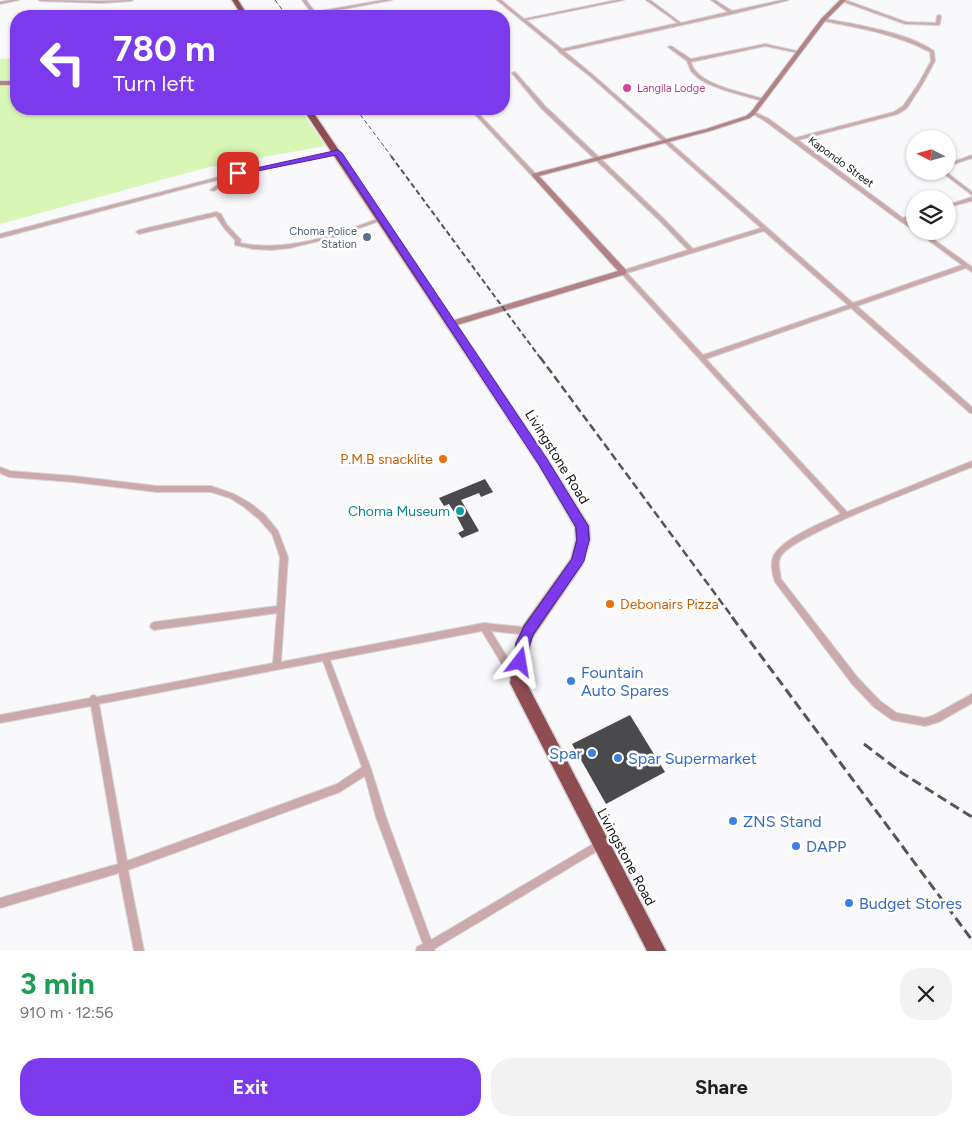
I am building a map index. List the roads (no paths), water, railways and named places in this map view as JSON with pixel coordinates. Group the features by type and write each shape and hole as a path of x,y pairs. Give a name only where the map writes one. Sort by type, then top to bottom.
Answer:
{"highway":[{"name":"Livingstone Road","path":"311,115 543,462 582,526 583,540 577,561 528,631 523,643 518,683 657,951"}],"street":[{"path":"0,3 17,0"},
{"path":"41,0 102,2 131,0"},
{"path":"354,0 355,6"},
{"path":"337,10 390,0"},
{"path":"499,0 592,76 972,412"},
{"path":"523,20 603,2 622,0"},
{"path":"648,0 681,24"},
{"path":"712,0 732,13"},
{"path":"769,0 775,3"},
{"path":"560,51 787,0"},
{"path":"534,175 742,120 754,113 823,20 842,0 906,23 935,25 939,22 939,16"},
{"path":"794,140 862,123 900,110 905,107 914,95 933,61 932,52 906,38 871,28 823,20"},
{"path":"689,61 765,45 799,52"},
{"path":"670,46 689,61 690,69 699,77 713,84 762,100"},
{"path":"514,73 543,107 598,158 692,251"},
{"name":"Kapondo Street","path":"754,113 767,120 906,223"},
{"path":"478,115 846,515"},
{"path":"0,236 241,172 338,153"},
{"path":"956,162 972,156"},
{"path":"212,190 241,172"},
{"path":"954,180 972,194"},
{"path":"956,204 972,199"},
{"path":"139,232 216,214 219,215 226,230 234,234 238,240 237,244 268,248 306,242 382,219"},
{"path":"902,220 906,219"},
{"path":"451,324 764,229"},
{"path":"930,240 972,270"},
{"path":"702,358 966,266"},
{"path":"972,464 846,515 786,546 778,554 775,570 778,580 855,681 877,704 895,717 925,722 936,719 972,698"},
{"path":"0,470 9,474 157,489 211,489 232,496 262,518 275,533 281,546 284,566 277,666"},
{"path":"154,626 281,609"},
{"path":"0,719 325,657 342,652 484,627 528,631"},
{"path":"484,627 518,683"},
{"path":"325,657 367,769 381,817 427,950 601,844"},
{"path":"94,700 122,867 139,951"},
{"path":"0,903 122,867 340,788 367,769"}],"railway":[{"path":"275,0 282,10"},
{"path":"360,115 392,157"},
{"path":"391,156 541,359"},
{"path":"540,357 733,618"},
{"path":"732,617 972,940"},
{"path":"864,744 902,773 972,817"}],"place":[{"name":"Langila Lodge","path":"627,88"},
{"name":"Choma Police Station","path":"367,237"},
{"name":"P.M.B snacklite","path":"443,459"},
{"name":"Choma Museum","path":"460,511"},
{"name":"Debonairs Pizza","path":"610,604"},
{"name":"Fountain Auto Spares","path":"571,681"},
{"name":"Spar","path":"592,753"},
{"name":"Spar Supermarket","path":"618,758"},
{"name":"ZNS Stand","path":"733,821"},
{"name":"DAPP","path":"796,846"},
{"name":"Budget Stores","path":"849,903"}]}
